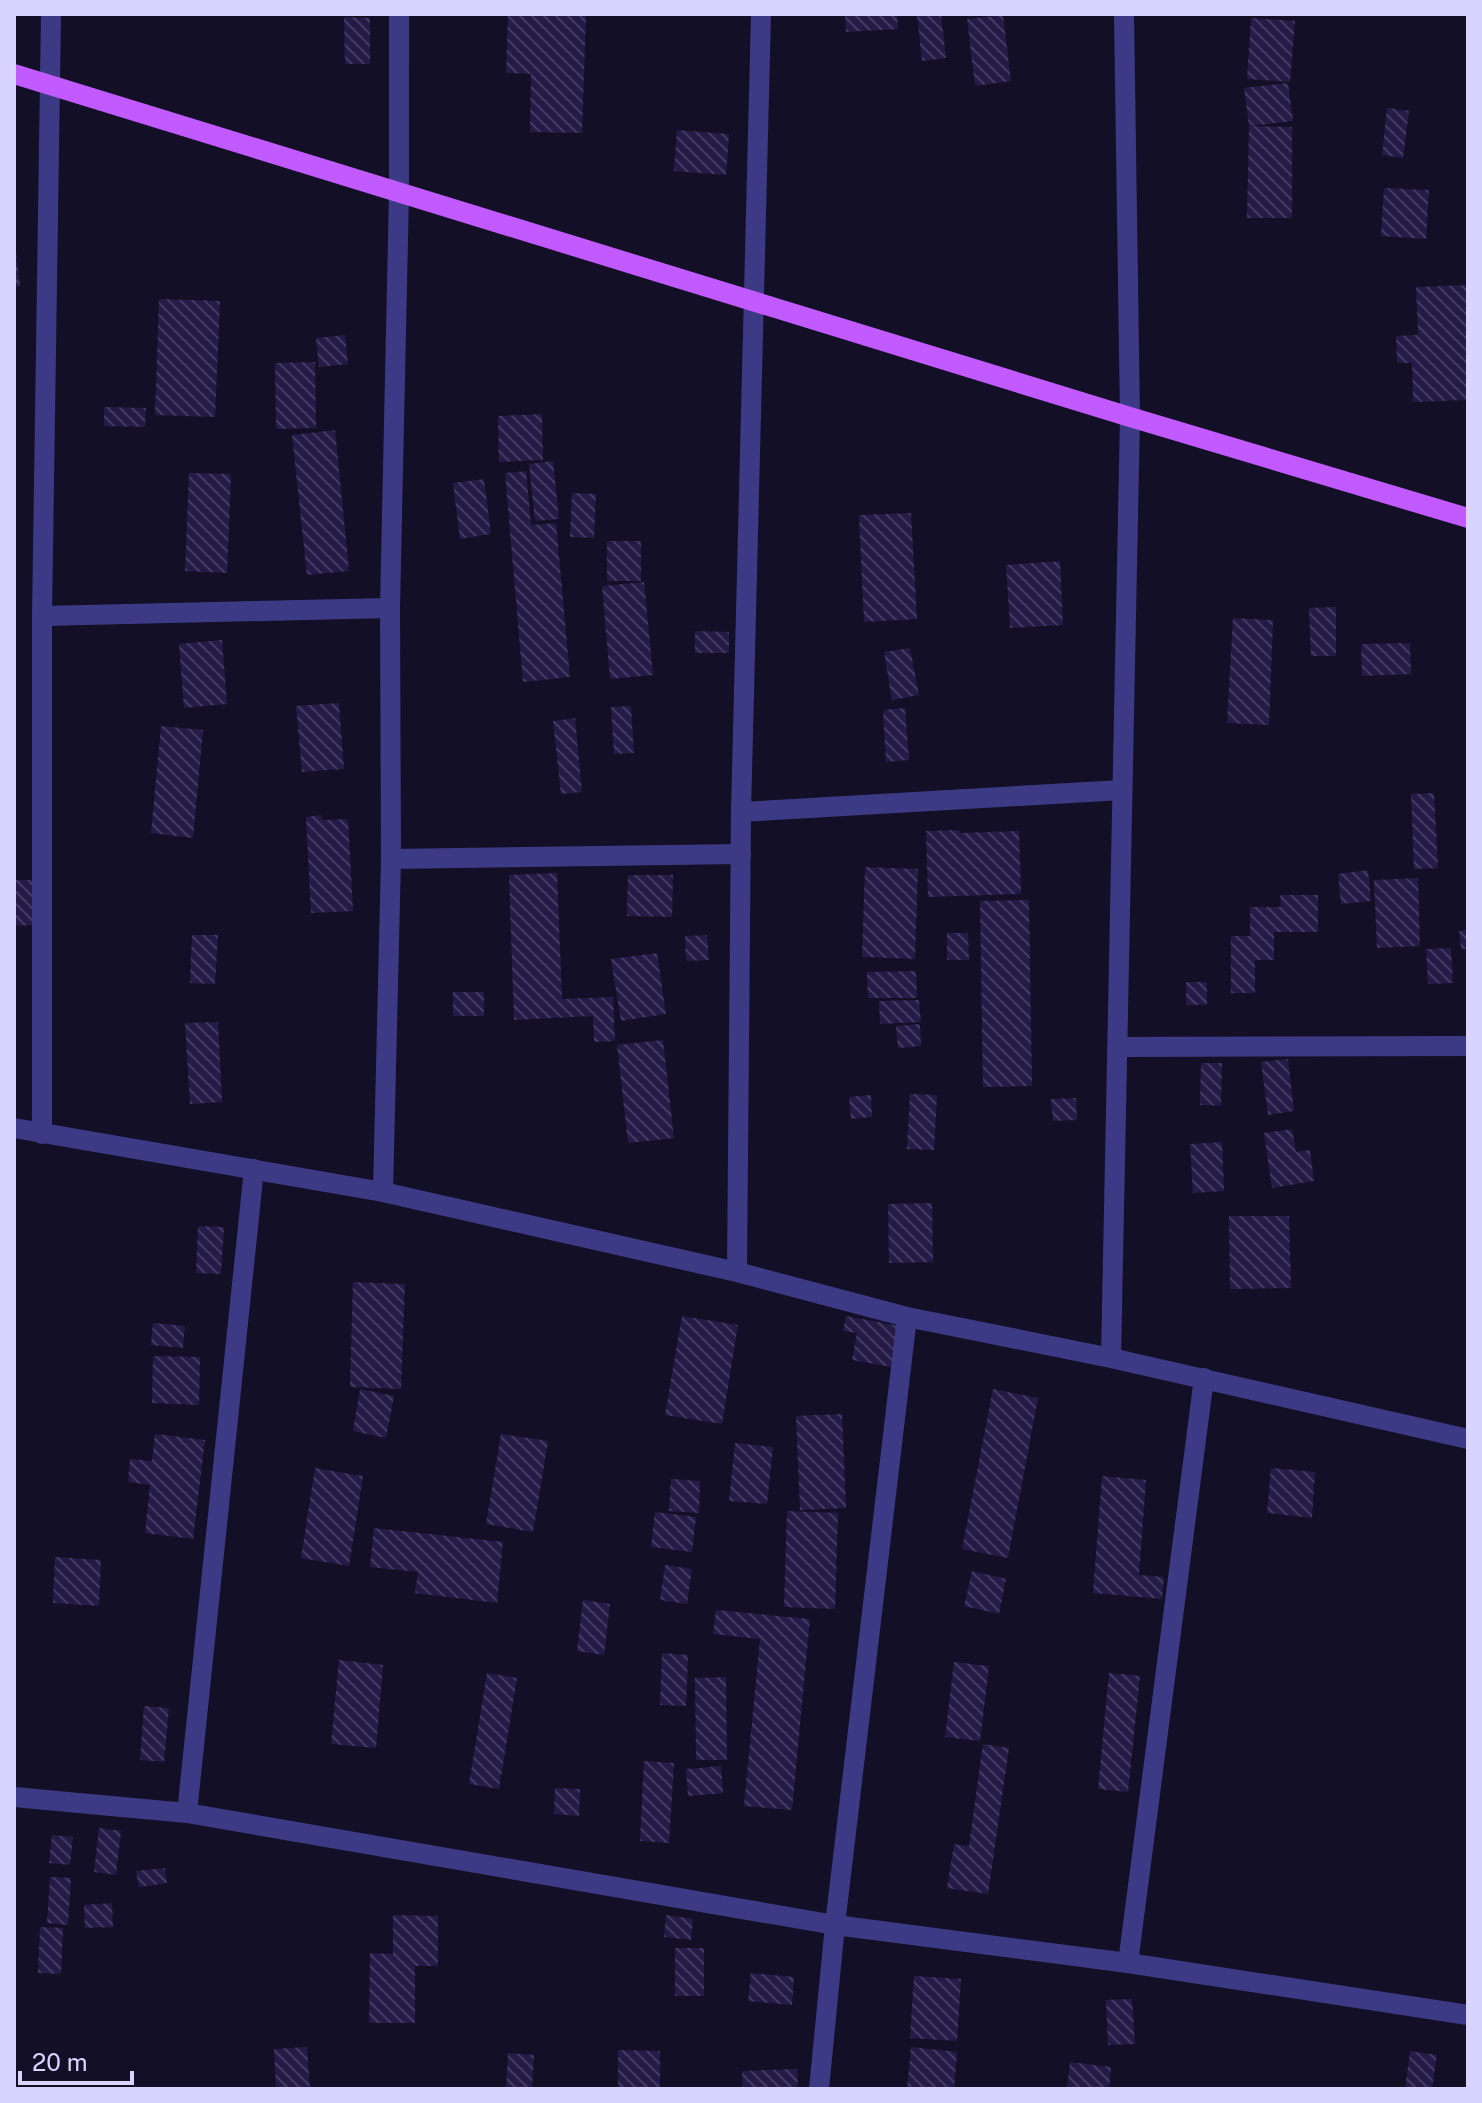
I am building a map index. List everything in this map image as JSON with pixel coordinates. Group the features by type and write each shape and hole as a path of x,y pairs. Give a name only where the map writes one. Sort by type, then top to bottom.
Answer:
{"main road":[{"path":"14,74 1468,518"}],"street":[{"path":"42,1134 42,616 51,14"},
{"path":"383,1192 391,859 390,608 399,193 399,14"},
{"path":"737,1272 741,812 761,14"},
{"path":"1111,1358 1130,417 1124,14"},
{"path":"42,616 390,608"},
{"path":"741,812 1122,790"},
{"path":"391,859 741,854"},
{"path":"1118,1047 1468,1046"},
{"path":"14,1128 383,1192 737,1272 907,1317 1204,1378 1468,1439"},
{"path":"187,1813 254,1169"},
{"path":"819,2089 835,1925 907,1317"},
{"path":"1128,1963 1204,1378"},
{"path":"14,1797 187,1813 835,1925 1128,1963 1468,2015"}],"building":[{"path":"508,14 586,14 582,133 530,132 531,74 506,73"},
{"path":"845,14 897,14 898,29 846,32"},
{"path":"917,14 941,14 946,58 922,61"},
{"path":"1003,15 1011,81 975,86 967,19"},
{"path":"344,17 370,18 370,64 345,64"},
{"path":"1251,18 1295,21 1290,82 1247,79"},
{"path":"1288,83 1293,121 1249,126 1244,88"},
{"path":"1387,108 1409,111 1403,158 1382,155"},
{"path":"1249,126 1292,127 1292,218 1247,218"},
{"path":"677,130 729,134 726,175 674,171"},
{"path":"1384,188 1429,190 1426,239 1381,236"},
{"path":"14,253 20,286 14,287"},
{"path":"1468,285 1468,400 1413,402 1412,363 1397,363 1396,336 1418,335 1416,287"},
{"path":"159,299 220,301 215,417 155,415"},
{"path":"345,335 348,364 319,367 316,338"},
{"path":"315,362 316,428 276,429 275,363"},
{"path":"104,407 146,408 145,427 104,426"},
{"path":"542,414 543,460 499,462 498,416"},
{"path":"335,430 349,571 307,575 292,435"},
{"path":"553,461 559,519 535,521 529,464"},
{"path":"526,471 531,525 556,523 570,677 523,682 505,473"},
{"path":"189,473 231,474 227,573 185,571"},
{"path":"484,479 491,534 460,539 453,483"},
{"path":"572,493 596,494 594,538 570,537"},
{"path":"911,513 917,619 864,622 859,515"},
{"path":"607,541 641,541 641,581 607,581"},
{"path":"1060,561 1063,625 1010,628 1006,565"},
{"path":"644,582 653,675 610,679 602,586"},
{"path":"1336,607 1336,656 1311,656 1309,608"},
{"path":"1233,618 1273,620 1269,725 1227,723"},
{"path":"695,631 729,632 729,653 695,653"},
{"path":"222,640 227,704 184,708 179,644"},
{"path":"1410,643 1411,674 1362,676 1361,644"},
{"path":"910,648 919,695 892,700 884,652"},
{"path":"339,703 344,769 302,772 296,706"},
{"path":"631,706 634,753 614,754 611,707"},
{"path":"905,708 909,760 886,762 883,710"},
{"path":"575,718 582,792 561,794 553,721"},
{"path":"161,726 203,730 193,838 151,833"},
{"path":"1434,793 1438,868 1414,869 1411,794"},
{"path":"321,815 322,820 348,819 353,911 311,913 306,817"},
{"path":"960,830 960,833 1019,831 1021,894 928,897 926,831"},
{"path":"865,867 918,869 915,959 862,957"},
{"path":"1368,870 1371,901 1341,904 1338,874"},
{"path":"557,873 562,999 613,997 615,1041 594,1042 593,1016 514,1020 509,875"},
{"path":"628,875 673,875 672,917 627,916"},
{"path":"1418,878 1420,946 1377,948 1374,880"},
{"path":"14,880 34,880 36,925 14,926"},
{"path":"1280,895 1318,895 1318,932 1274,932 1274,960 1255,960 1255,993 1231,993 1231,936 1250,936 1250,907 1281,907"},
{"path":"1029,900 1032,1086 983,1087 980,901"},
{"path":"1468,929 1468,949 1461,949 1459,931"},
{"path":"947,933 968,933 969,960 947,960"},
{"path":"192,935 218,935 215,984 190,983"},
{"path":"707,935 709,960 686,961 685,936"},
{"path":"1451,948 1453,983 1428,984 1426,949"},
{"path":"657,953 666,1014 621,1021 611,959"},
{"path":"916,971 917,998 868,998 867,972"},
{"path":"1186,982 1207,982 1207,1005 1186,1005"},
{"path":"453,992 484,992 484,1016 453,1016"},
{"path":"919,1000 921,1022 880,1024 879,1001"},
{"path":"218,1022 222,1102 190,1104 185,1023"},
{"path":"920,1024 921,1046 898,1048 896,1026"},
{"path":"663,1040 674,1138 628,1143 617,1045"},
{"path":"1288,1059 1294,1111 1268,1115 1261,1062"},
{"path":"1201,1063 1222,1063 1221,1106 1200,1105"},
{"path":"910,1094 937,1095 934,1150 907,1149"},
{"path":"871,1095 872,1117 851,1119 849,1097"},
{"path":"1076,1098 1077,1120 1053,1121 1051,1099"},
{"path":"1292,1129 1296,1152 1310,1150 1314,1181 1272,1188 1264,1133"},
{"path":"1222,1142 1224,1191 1193,1193 1190,1144"},
{"path":"932,1203 933,1262 889,1263 888,1204"},
{"path":"1229,1216 1289,1216 1291,1288 1230,1289"},
{"path":"198,1226 224,1227 221,1274 196,1273"},
{"path":"353,1282 405,1284 401,1389 350,1387"},
{"path":"682,1316 738,1325 722,1424 665,1415"},
{"path":"846,1316 905,1327 898,1368 852,1360 857,1333 843,1331"},
{"path":"153,1323 185,1326 183,1348 151,1345"},
{"path":"153,1356 200,1357 199,1405 152,1403"},
{"path":"360,1389 394,1396 386,1438 353,1431"},
{"path":"993,1389 1038,1398 1008,1558 962,1549"},
{"path":"842,1414 846,1508 800,1510 796,1416"},
{"path":"155,1434 205,1440 193,1539 145,1533 150,1485 128,1482 130,1459 152,1461"},
{"path":"501,1434 548,1441 533,1532 486,1524"},
{"path":"735,1443 773,1447 767,1504 729,1501"},
{"path":"315,1468 363,1476 349,1566 301,1558"},
{"path":"1271,1468 1315,1472 1312,1518 1267,1513"},
{"path":"1102,1476 1146,1480 1139,1575 1164,1577 1162,1599 1093,1593"},
{"path":"671,1479 700,1481 699,1513 669,1511"},
{"path":"787,1511 838,1513 835,1609 784,1607"},
{"path":"655,1512 696,1517 692,1552 651,1547"},
{"path":"374,1528 503,1542 497,1603 415,1593 418,1572 370,1567"},
{"path":"55,1557 101,1560 99,1606 53,1603"},
{"path":"665,1565 692,1569 687,1604 660,1600"},
{"path":"972,1571 1006,1579 999,1614 964,1606"},
{"path":"583,1600 610,1604 604,1655 577,1651"},
{"path":"716,1610 810,1619 792,1810 744,1806 760,1639 713,1634"},
{"path":"662,1653 688,1655 686,1706 660,1705"},
{"path":"339,1660 383,1665 376,1748 331,1744"},
{"path":"954,1662 989,1666 980,1741 945,1737"},
{"path":"487,1673 517,1678 499,1789 469,1784"},
{"path":"1109,1673 1140,1676 1128,1792 1098,1789"},
{"path":"726,1677 727,1760 696,1760 695,1678"},
{"path":"144,1706 169,1708 164,1762 140,1760"},
{"path":"983,1744 1009,1748 988,1894 947,1888 954,1844 969,1846"},
{"path":"644,1761 674,1763 669,1843 640,1841"},
{"path":"721,1766 723,1793 688,1796 686,1769"},
{"path":"555,1788 580,1789 579,1816 554,1814"},
{"path":"99,1828 121,1831 116,1875 94,1872"},
{"path":"52,1835 73,1837 70,1865 49,1863"},
{"path":"165,1868 167,1883 139,1887 136,1871"},
{"path":"50,1877 71,1878 68,1925 47,1923"},
{"path":"112,1903 113,1927 85,1928 84,1905"},
{"path":"393,1915 438,1916 438,1966 415,1966 415,2023 369,2023 370,1953 393,1954"},
{"path":"666,1915 693,1919 691,1940 664,1937"},
{"path":"40,1927 63,1928 61,1974 38,1973"},
{"path":"675,1948 704,1948 704,1996 675,1996"},
{"path":"751,1973 794,1977 792,2005 748,2001"},
{"path":"914,1976 961,1979 957,2041 910,2038"},
{"path":"1132,1999 1135,2044 1108,2045 1106,2000"},
{"path":"307,2047 310,2088 276,2089 274,2049"},
{"path":"911,2047 957,2052 954,2089 907,2089"},
{"path":"618,2050 660,2051 660,2089 618,2089"},
{"path":"1410,2051 1437,2055 1432,2089 1405,2089"},
{"path":"508,2053 534,2055 532,2089 506,2089"},
{"path":"1070,2062 1111,2067 1109,2089 1067,2089"},
{"path":"797,2069 798,2089 743,2089 742,2071"}]}
